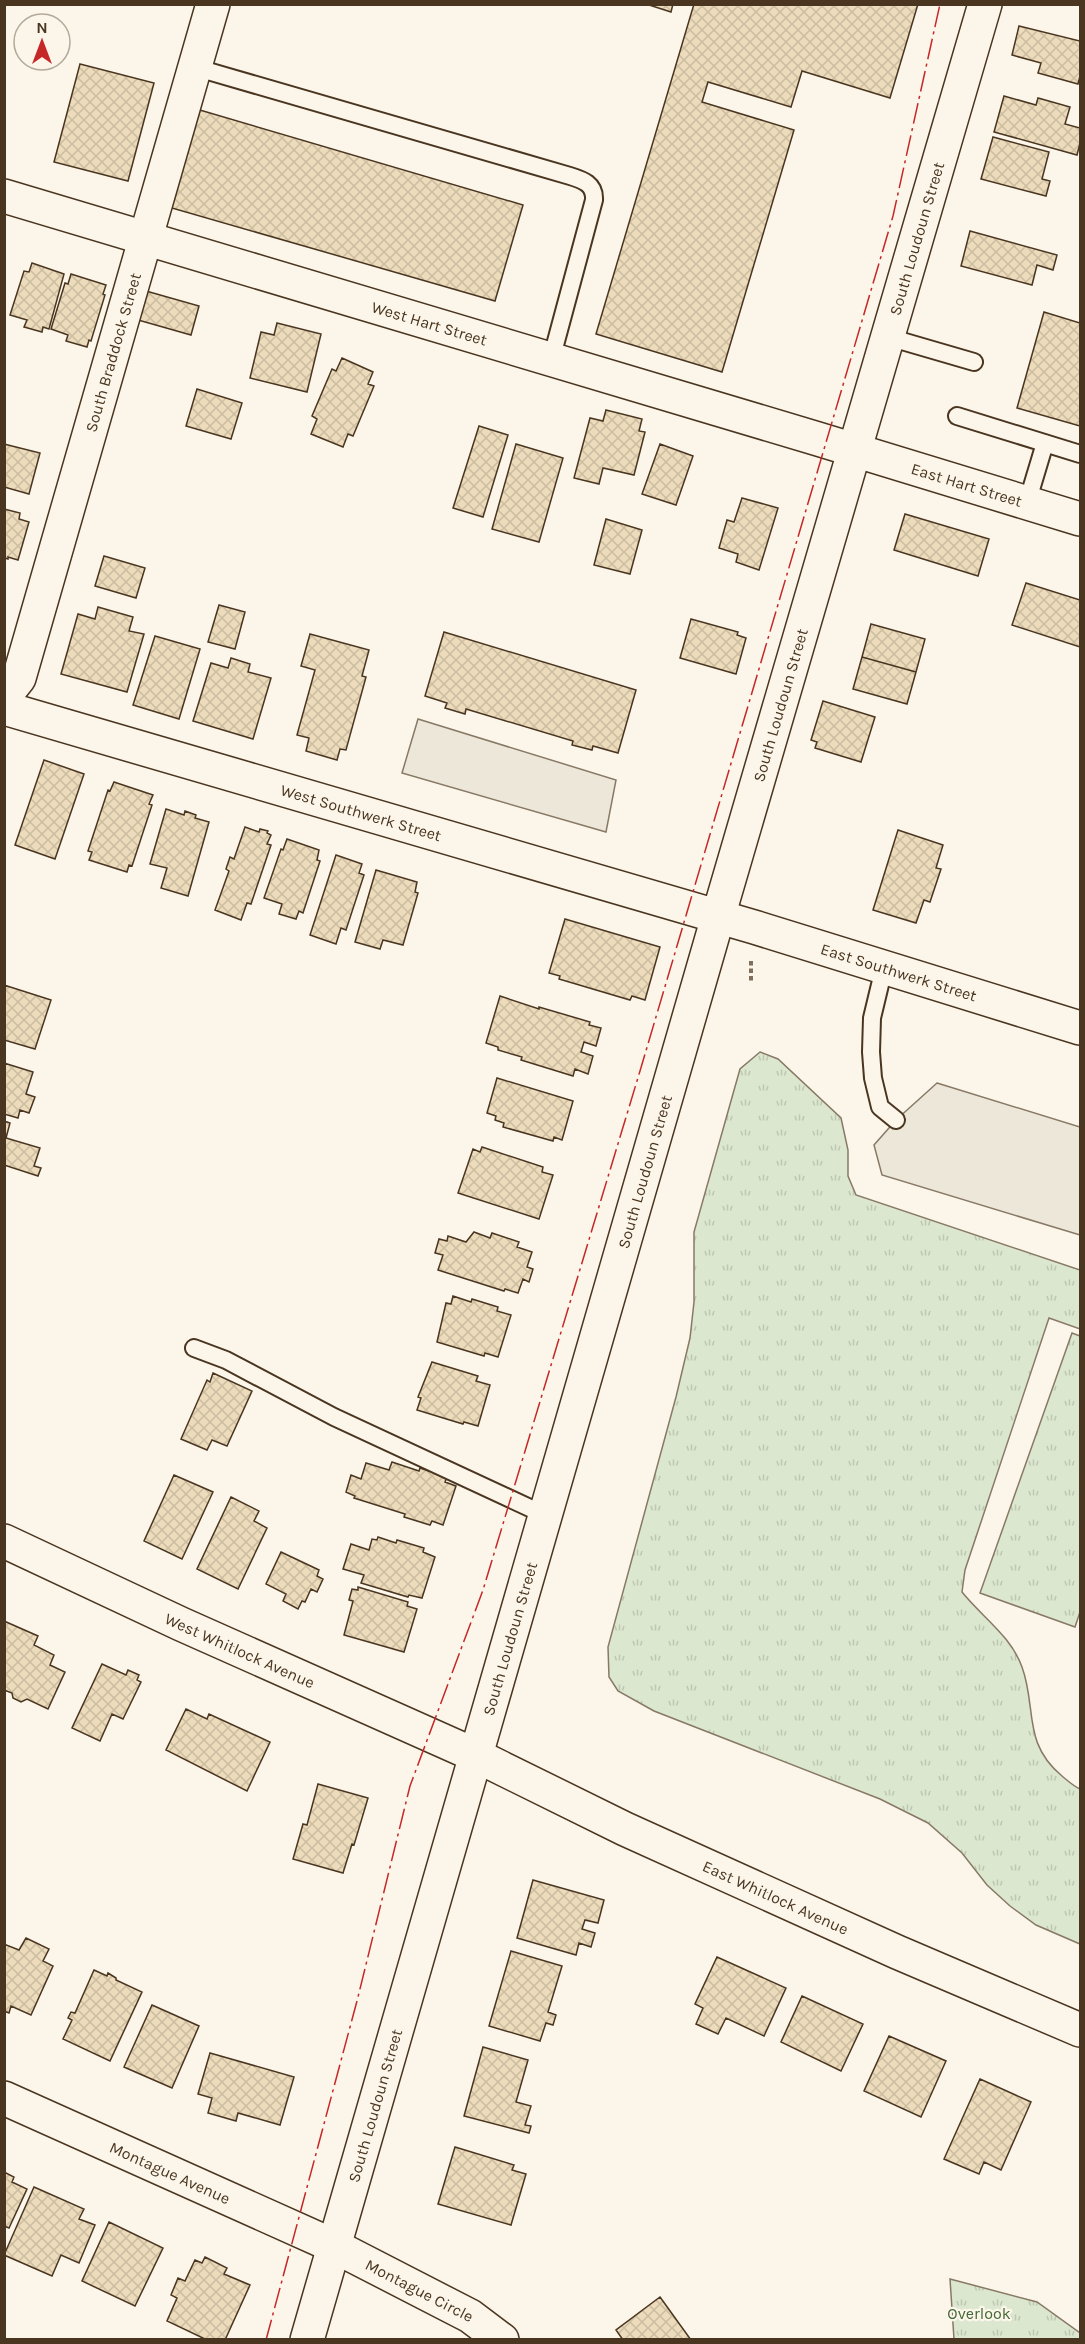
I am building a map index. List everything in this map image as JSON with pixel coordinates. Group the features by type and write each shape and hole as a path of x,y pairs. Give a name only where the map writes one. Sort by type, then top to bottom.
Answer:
{"street":[{"name":"South Braddock Street","path":"4,697 19,678 213,4"},
{"name":"South Loudoun Street","path":"307,2340 717,917 985,4"},
{"name":"West Hart Street","path":"4,196 854,450"},
{"name":"East Hart Street","path":"854,450 1080,519"},
{"name":"West Southwerk Street","path":"4,708 717,917"},
{"name":"East Southwerk Street","path":"717,917 1080,1028"},
{"name":"West Whitlock Avenue","path":"4,1541 181,1624 475,1755"},
{"name":"East Whitlock Avenue","path":"475,1755 658,1844 897,1952 1080,2030"},
{"name":"Montague Avenue","path":"4,2098 334,2246"},
{"name":"Montague Circle","path":"334,2246 470,2316 502,2340"}],"lane":[{"path":"194,67 588,183 594,190 594,200 551,360"},
{"path":"888,337 974,362"},
{"path":"957,416 1080,454"},
{"path":"1028,503 1045,443"},
{"path":"884,968 873,1018 871,1052 873,1078 880,1107 896,1120"},
{"path":"194,1348 226,1360 334,1417 545,1515"}],"path":[{"path":"750,960 752,982"}],"green space":[{"path":"760,1052 778,1059 841,1118 848,1150 848,1176 856,1195 1080,1270 1080,1329 1049,1318 965,1570 962,1592 1003,1636 1017,1656 1026,1682 1036,1738 1041,1751 1049,1764 1080,1789 1080,1944 1036,1925 1010,1906 987,1885 962,1853 928,1823 880,1799 654,1711 618,1691 609,1677 608,1647 690,1338 694,1302 694,1232 740,1069"},
{"path":"1072,1333 1080,1336 1080,1612 1075,1627 980,1593"},
{"name":"Overlook","path":"950,2279 1037,2302 1080,2333 1080,2339 954,2339"}],"shaded area":[{"path":"418,719 616,780 606,832 402,773"},
{"path":"937,1083 1080,1127 1080,1235 882,1175 874,1145 896,1120"}],"building":[{"path":"646,4 673,4 671,12"},
{"path":"694,4 918,4 890,98 802,71 791,107 708,82 702,102 794,130 722,372 596,334"},
{"path":"1019,26 1080,41 1078,84 1038,73 1041,63 1012,55"},
{"path":"80,64 154,83 128,181 54,162"},
{"path":"1004,96 1036,105 1038,98 1070,107 1065,124 1080,128 1077,155 994,132"},
{"path":"193,108 523,205 495,301 165,206"},
{"path":"993,137 1049,152 1042,179 1050,181 1046,196 981,179"},
{"path":"970,231 1057,255 1053,270 1037,265 1032,285 961,266"},
{"path":"32,263 64,274 49,329 43,327 42,332 24,327 27,320 10,315 24,271 29,272"},
{"path":"71,274 106,285 91,341 89,340 87,347 66,341 68,335 51,329 65,283 68,284"},
{"path":"139,289 199,306 191,335 131,318"},
{"path":"1044,312 1080,323 1080,426 1017,408"},
{"path":"277,323 321,334 307,392 250,378 261,332 274,335"},
{"path":"342,358 373,372 368,384 374,386 353,436 348,434 343,447 311,434 317,419 312,416 332,369 336,371"},
{"path":"197,389 242,403 231,439 186,426"},
{"path":"606,410 642,419 639,431 645,432 634,475 603,468 599,484 574,478 590,418 603,421"},
{"path":"479,426 508,435 483,517 453,508"},
{"path":"4,444 40,453 29,494 4,487"},
{"path":"516,444 563,458 539,542 492,529"},
{"path":"660,444 693,456 676,505 642,494"},
{"path":"742,498 778,508 759,570 736,562 738,554 719,548 727,520 734,522"},
{"path":"4,509 20,513 19,519 29,522 18,560 4,558"},
{"path":"905,514 989,539 978,576 894,550"},
{"path":"606,519 642,530 630,574 594,565"},
{"path":"104,556 145,568 136,598 95,586"},
{"path":"1026,583 1080,600 1080,647 1012,625"},
{"path":"219,605 245,612 235,649 208,642"},
{"path":"98,607 133,617 129,631 144,634 127,692 61,674 78,614 95,619"},
{"path":"691,619 738,632 737,635 746,638 736,674 680,658"},
{"path":"871,624 925,639 916,672 862,657"},
{"path":"444,632 636,690 618,753 593,746 592,750 572,745 573,741 466,709 465,714 445,708 447,703 425,696"},
{"path":"310,634 369,650 362,676 366,677 346,750 340,749 337,760 306,751 309,738 297,735 315,670 301,666"},
{"path":"155,636 200,649 179,719 133,705"},
{"path":"862,657 916,672 907,704 853,689"},
{"path":"231,658 250,664 248,672 271,678 253,739 193,721 211,663 228,668"},
{"path":"823,701 875,717 861,762 815,748 817,742 811,740"},
{"path":"44,760 84,774 55,859 15,845"},
{"path":"114,782 153,795 149,804 152,805 132,866 129,865 127,872 89,860 92,852 88,851 108,790 110,791"},
{"path":"166,809 184,815 185,811 196,815 195,818 209,822 188,896 161,888 167,868 150,864"},
{"path":"245,827 259,832 260,829 268,831 267,833 271,835 267,844 271,845 251,904 247,903 241,920 215,910 229,871 226,869 230,857 234,859"},
{"path":"898,830 943,845 936,868 941,869 930,902 924,900 916,923 873,910"},
{"path":"287,839 319,850 317,860 320,861 303,913 299,911 296,919 279,914 282,904 264,898 281,849 283,850"},
{"path":"336,855 362,864 359,873 364,875 346,930 341,928 336,944 310,935"},
{"path":"376,870 417,882 415,892 418,893 403,945 383,940 380,949 355,942"},
{"path":"565,919 660,947 645,1000 632,996 630,1000 559,979 560,976 549,973"},
{"path":"4,985 51,1000 35,1049 4,1040"},
{"path":"500,996 590,1022 589,1025 601,1028 596,1046 584,1042 581,1052 593,1056 588,1074 575,1069 573,1076 521,1060 522,1057 498,1050 498,1047 486,1043"},
{"path":"4,1063 33,1072 26,1094 35,1097 29,1113 20,1110 18,1118 4,1114"},
{"path":"497,1078 573,1101 562,1140 554,1137 553,1141 503,1127 504,1123 495,1120 496,1116 487,1113"},
{"path":"4,1121 10,1123 6,1138 40,1148 34,1166 41,1168 38,1176 4,1165"},
{"path":"482,1147 543,1167 542,1172 553,1175 539,1219 458,1193 473,1149 480,1152"},
{"path":"474,1232 490,1238 492,1233 519,1242 517,1247 532,1252 527,1267 533,1269 529,1282 523,1279 518,1293 505,1289 504,1291 438,1270 443,1255 435,1253 439,1239 447,1241 448,1236 466,1242"},
{"path":"453,1296 498,1307 497,1311 511,1315 498,1357 485,1353 484,1356 437,1342 446,1303 451,1304"},
{"path":"432,1362 478,1376 476,1381 490,1385 478,1426 464,1422 463,1424 417,1410 421,1398 418,1397"},
{"path":"213,1373 252,1391 227,1446 212,1440 207,1450 181,1439 207,1380 210,1382"},
{"path":"392,1462 447,1477 445,1482 456,1486 443,1525 432,1521 430,1525 404,1517 405,1514 354,1498 355,1496 346,1492 351,1475 361,1479 366,1463 389,1470"},
{"path":"174,1475 213,1492 182,1559 144,1541"},
{"path":"231,1497 259,1511 254,1521 267,1528 238,1589 197,1569"},
{"path":"378,1537 424,1548 423,1552 435,1557 422,1598 409,1595 408,1597 361,1583 364,1575 343,1569 351,1544 369,1550 372,1539 377,1540"},
{"path":"281,1552 319,1570 317,1576 323,1579 317,1592 311,1589 305,1602 302,1601 298,1609 283,1601 286,1594 266,1584"},
{"path":"358,1587 408,1602 407,1606 417,1609 404,1652 344,1635 353,1601 349,1600 352,1589 358,1590"},
{"path":"4,1621 38,1636 34,1645 54,1655 50,1665 65,1672 48,1709 27,1699 21,1702 13,1698 12,1693 4,1690"},
{"path":"102,1664 126,1675 128,1670 139,1675 137,1680 141,1682 123,1719 112,1714 100,1741 72,1728"},
{"path":"186,1709 207,1719 209,1714 270,1742 247,1791 166,1750"},
{"path":"318,1784 368,1798 343,1873 293,1859 303,1824 307,1825"},
{"path":"533,1880 604,1900 598,1923 585,1920 582,1929 595,1933 591,1947 579,1943 576,1955 517,1938"},
{"path":"26,1938 49,1949 43,1961 53,1966 31,2015 11,2006 9,2013 4,2011 4,1944 19,1950"},
{"path":"511,1951 562,1966 548,2012 556,2015 553,2025 546,2023 540,2041 489,2026"},
{"path":"717,1957 786,1988 764,2036 726,2018 718,2034 696,2024 703,2008 695,2004"},
{"path":"94,1970 107,1976 108,1973 116,1980 142,1992 110,2061 63,2039 72,2020 68,2018 71,2012 75,2013"},
{"path":"802,1996 863,2024 841,2071 781,2042"},
{"path":"152,2005 199,2026 172,2088 124,2067"},
{"path":"889,2036 946,2061 921,2117 864,2091"},
{"path":"483,2047 528,2060 516,2102 531,2106 525,2125 531,2126 529,2133 464,2116"},
{"path":"210,2053 294,2077 280,2125 238,2113 236,2121 208,2113 212,2098 198,2094"},
{"path":"980,2079 1031,2102 1001,2170 984,2162 979,2174 944,2159"},
{"path":"455,2147 514,2165 512,2170 526,2174 511,2225 438,2204"},
{"path":"4,2172 14,2177 12,2182 27,2189 9,2228 4,2226"},
{"path":"34,2187 84,2209 79,2219 95,2225 79,2263 61,2255 52,2276 4,2255"},
{"path":"109,2222 163,2248 135,2306 82,2281"},
{"path":"205,2257 227,2268 224,2274 250,2285 225,2340 207,2340 167,2321 177,2298 171,2295 178,2278 185,2281 195,2260 202,2263"},
{"path":"660,2297 691,2340 623,2340 616,2330"}],"power":[{"path":"266,2340 357,2001 410,1786 483,1590 640,1071 893,216 940,4"}]}
